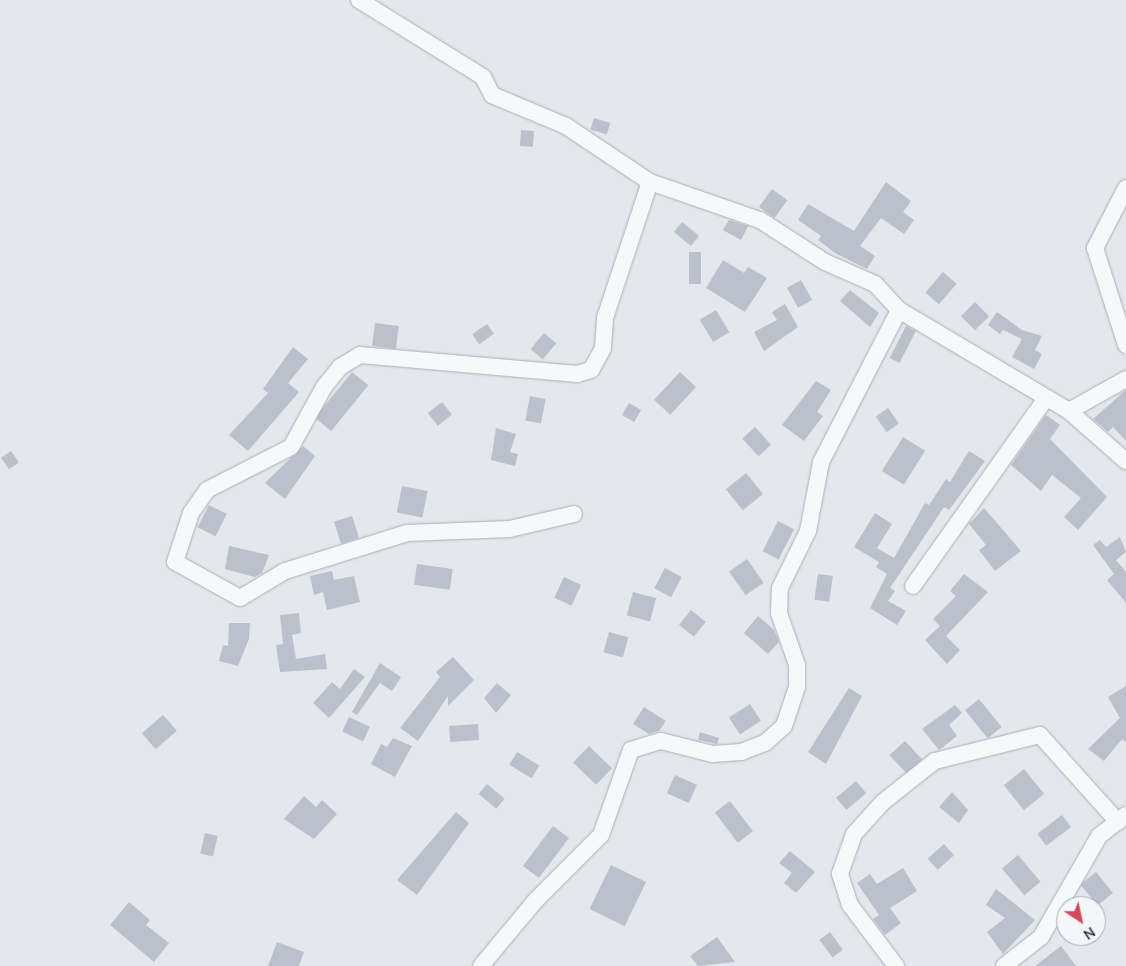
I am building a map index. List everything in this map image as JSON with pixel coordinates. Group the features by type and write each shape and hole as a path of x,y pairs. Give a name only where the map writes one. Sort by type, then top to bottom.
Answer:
{"street":[{"path":"358,0 483,77 492,96 566,126 650,182 760,220 825,262 875,284 899,310 1069,411 1126,461"},
{"path":"574,514 510,529 407,534 284,571 240,598 175,562 191,513 207,490 291,447 324,387 340,367 360,355 577,374 591,370 603,348 605,318 650,182"},
{"path":"1126,188 1095,248 1126,345"},
{"path":"481,966 536,900 601,835 631,750 661,741 712,754 741,752 765,743 784,726 797,687 797,665 779,613 780,588 808,531 821,462 899,310"},
{"path":"1069,411 1126,379"},
{"path":"913,586 1046,398"},
{"path":"896,966 850,905 840,874 854,834 883,802 935,760 1040,736 1122,818 1099,836 1041,936 1004,966"}],"building":[{"path":"594,118 610,123 607,134 590,129"},
{"path":"521,130 534,131 533,147 520,146"},
{"path":"886,182 911,201 903,212 914,220 904,234 881,218 860,246 875,256 867,269 835,253 818,240 821,236 798,220 808,204 854,231"},
{"path":"772,189 787,200 774,218 759,207"},
{"path":"729,220 748,226 741,240 723,230"},
{"path":"682,222 699,236 691,246 674,232"},
{"path":"689,252 701,252 701,284 689,284"},
{"path":"723,260 744,273 748,267 767,278 745,312 706,288"},
{"path":"943,272 957,284 939,304 925,292"},
{"path":"801,280 812,300 798,308 787,288"},
{"path":"850,290 879,313 870,327 840,301"},
{"path":"975,302 989,316 975,330 961,316"},
{"path":"785,304 798,327 764,351 754,332 777,320 772,312"},
{"path":"716,310 729,332 713,342 700,320"},
{"path":"997,312 1022,330 1042,336 1035,350 1042,354 1034,369 1012,357 1022,339 1003,330 1000,334 988,325"},
{"path":"375,323 399,326 396,349 372,346"},
{"path":"487,324 494,334 479,344 472,334"},
{"path":"906,326 916,331 899,363 890,358"},
{"path":"544,333 556,343 543,359 531,349"},
{"path":"293,347 308,359 288,383 299,392 248,451 229,435 268,393 263,389"},
{"path":"352,372 368,385 331,431 315,418"},
{"path":"680,372 696,387 670,415 654,400"},
{"path":"816,381 831,390 817,412 823,416 804,441 782,425"},
{"path":"1126,390 1126,441 1113,427 1108,432 1093,419"},
{"path":"530,396 546,399 541,424 525,421"},
{"path":"442,402 452,415 438,426 428,413"},
{"path":"629,403 641,410 634,422 622,415"},
{"path":"888,408 899,424 887,432 876,417"},
{"path":"1046,415 1060,425 1050,439 1107,497 1078,530 1064,517 1081,498 1052,475 1041,491 1011,465"},
{"path":"755,427 771,445 758,456 742,438"},
{"path":"496,428 516,434 510,452 518,454 515,466 491,460"},
{"path":"903,437 925,451 904,485 882,471"},
{"path":"303,446 315,456 285,499 265,483"},
{"path":"11,451 19,463 9,469 1,458"},
{"path":"969,451 985,461 949,510 944,507 890,588 895,591 888,601 906,611 897,625 870,608 887,574 876,567 879,562 854,547 875,513 892,524 877,548 894,558 925,503 929,505 946,479 950,482"},
{"path":"746,473 763,494 743,510 726,489"},
{"path":"402,486 428,491 422,517 397,513"},
{"path":"209,505 227,514 215,536 198,527"},
{"path":"984,508 1021,551 995,571 979,550 986,545 969,524"},
{"path":"352,516 359,538 341,544 334,522"},
{"path":"778,521 794,529 779,559 763,551"},
{"path":"1120,537 1126,552 1116,560 1126,572 1126,603 1107,580 1114,574 1093,545 1100,540 1106,547"},
{"path":"229,546 269,555 262,573 255,577 225,569"},
{"path":"747,559 764,583 746,595 729,572"},
{"path":"417,564 453,569 450,590 414,585"},
{"path":"665,568 682,577 671,597 654,588"},
{"path":"332,571 334,580 354,576 360,602 327,610 323,592 314,595 310,576"},
{"path":"818,574 833,576 829,602 814,600"},
{"path":"964,574 988,592 946,636 960,650 947,664 925,640 940,626 933,619 956,596 950,591"},
{"path":"564,577 581,585 571,606 554,598"},
{"path":"633,592 656,598 650,621 627,615"},
{"path":"691,610 706,622 694,637 679,625"},
{"path":"299,613 301,633 292,635 296,659 325,654 327,669 280,672 276,645 283,644 280,615"},
{"path":"758,616 774,630 779,642 768,654 744,633"},
{"path":"229,623 250,623 249,639 238,666 219,661 223,645 228,646"},
{"path":"609,632 628,637 623,657 604,652"},
{"path":"453,657 474,680 448,706 448,696 418,741 400,728 440,677 436,672"},
{"path":"380,663 401,677 392,691 380,683 357,715 352,712"},
{"path":"354,669 365,677 329,718 313,703 332,682 340,689"},
{"path":"497,683 511,695 496,713 484,698"},
{"path":"1126,686 1126,742 1122,739 1104,761 1088,749 1120,718 1108,697"},
{"path":"849,688 862,696 826,764 808,752"},
{"path":"979,699 1002,727 988,738 965,710"},
{"path":"750,704 761,721 740,734 729,718"},
{"path":"955,705 962,713 949,725 957,736 939,750 922,729"},
{"path":"644,707 666,721 659,731 649,734 633,724"},
{"path":"163,715 177,731 156,749 142,733"},
{"path":"349,717 370,727 363,741 342,732"},
{"path":"478,724 479,740 450,742 449,726"},
{"path":"700,732 719,738 717,744 698,740"},
{"path":"393,738 412,746 395,777 371,764 381,744 387,747"},
{"path":"905,741 922,759 907,774 890,755"},
{"path":"589,746 612,768 596,785 573,763"},
{"path":"517,752 539,765 532,778 509,765"},
{"path":"1024,769 1044,794 1024,810 1004,785"},
{"path":"675,775 697,785 689,803 667,793"},
{"path":"856,781 866,793 846,810 836,798"},
{"path":"487,784 505,799 496,809 479,794"},
{"path":"952,792 968,810 959,823 939,807"},
{"path":"304,796 316,807 322,800 337,814 314,839 284,819"},
{"path":"730,801 753,831 738,843 715,812"},
{"path":"456,812 469,823 417,895 397,880"},
{"path":"1062,815 1071,827 1046,846 1037,834"},
{"path":"553,826 569,838 539,878 523,866"},
{"path":"205,833 218,836 213,856 200,853"},
{"path":"944,844 954,855 938,870 928,859"},
{"path":"790,851 815,872 796,893 784,883 792,873 779,863"},
{"path":"1018,855 1040,882 1024,895 1002,868"},
{"path":"611,865 646,882 625,926 590,909"},
{"path":"903,868 917,891 890,908 901,923 885,935 873,919 879,915 857,883 870,874 877,884"},
{"path":"1096,872 1113,893 1106,899 1106,896 1090,896 1080,885"},
{"path":"996,889 1035,920 1003,954 987,932 1005,918 986,905"},
{"path":"129,902 150,920 146,925 169,943 154,962 110,925"},
{"path":"830,932 843,950 832,957 819,940"},
{"path":"717,937 735,962 698,966 690,956"},
{"path":"277,942 304,952 299,966 268,966"},
{"path":"1061,946 1076,966 1035,966"}]}
